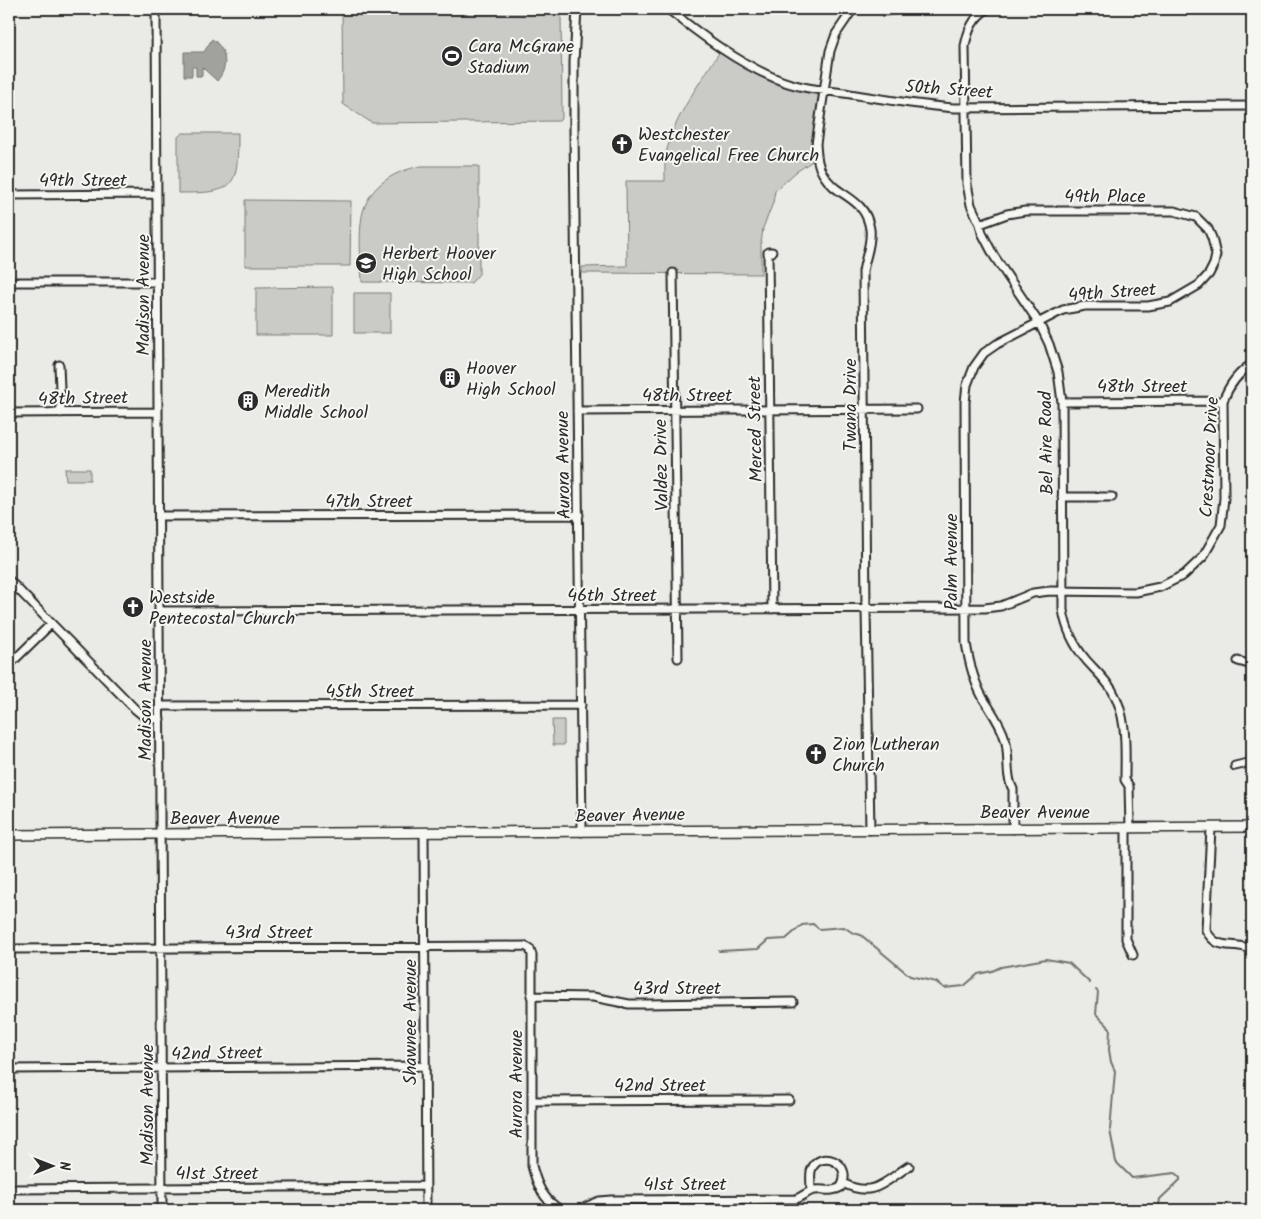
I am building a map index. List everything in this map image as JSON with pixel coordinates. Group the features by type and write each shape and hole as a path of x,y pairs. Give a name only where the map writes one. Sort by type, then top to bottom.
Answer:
{"main road":[{"name":"Beaver Avenue","path":"9,835 1252,828"}],"street":[{"name":"Madison Avenue","path":"156,9 162,1210"},
{"name":"Aurora Avenue","path":"577,9 574,81 582,832"},
{"name":"50th Street","path":"668,9 735,57 759,71 792,84 823,90 926,106 966,108 1252,106"},
{"name":"Twana Drive","path":"854,9 836,34 830,51 816,144 819,166 828,182 857,203 867,218 870,228 869,246 863,272 870,830"},
{"name":"Bel Aire Road","path":"987,9 972,24 965,46 967,184 971,205 982,233 994,256 1039,323 1049,344 1058,372 1062,402 1063,610 1065,623 1073,642 1086,660 1102,675 1113,692 1126,732 1126,780 1129,786 1126,939 1133,955"},
{"name":"49th Street","path":"9,195 157,194"},
{"name":"49th Place","path":"980,224 1007,214 1024,211 1174,211 1196,217 1208,229 1214,245"},
{"name":"49th Street","path":"1039,323 1063,310 1074,308 1148,306 1170,302 1199,285 1209,274 1216,255 1214,245"},
{"name":"Merced Street","path":"772,252 768,252 772,609"},
{"name":"Valdez Drive","path":"673,272 678,658"},
{"path":"9,282 157,282"},
{"name":"Palm Avenue","path":"1013,829 1013,789 1009,783 1006,740 997,720 982,696 971,669 966,642 965,402 967,385 974,366 984,353 997,344 1039,323"},
{"name":"Crestmoor Drive","path":"1062,592 1136,592 1160,587 1184,575 1203,557 1221,525 1224,498 1223,401 1228,389 1240,374 1252,364"},
{"path":"60,365 61,413"},
{"name":"48th Street","path":"1062,402 1223,401"},
{"name":"48th Street","path":"577,411 917,409"},
{"name":"48th Street","path":"9,413 158,412"},
{"path":"1062,497 1112,497"},
{"name":"47th Street","path":"159,516 578,515"},
{"path":"9,580 141,715 152,719 160,719"},
{"name":"46th Street","path":"159,611 966,608 1001,606 1033,593 1062,592"},
{"path":"9,665 51,624"},
{"path":"1238,661 1252,665"},
{"name":"45th Street","path":"160,706 581,706"},
{"path":"1235,766 1252,762"},
{"path":"1210,828 1206,930 1209,936 1218,944 1247,947 1252,950"},
{"name":"Shawnee Avenue","path":"424,833 426,1210"},
{"name":"43rd Street","path":"9,949 518,945 528,948"},
{"name":"Aurora Avenue","path":"528,948 532,955 532,1166 536,1182 546,1198 561,1210"},
{"name":"43rd Street","path":"531,996 593,997 629,1004 793,1002"},
{"name":"42nd Street","path":"9,1069 425,1066"},
{"name":"42nd Street","path":"532,1101 789,1100"},
{"path":"831,1160 841,1166 844,1175 841,1186 832,1191 811,1191 811,1174 816,1164 820,1161 831,1160"},
{"path":"843,1183 860,1190 873,1189 909,1166"},
{"name":"41st Street","path":"9,1189 426,1186"},
{"name":"41st Street","path":"579,1210 599,1201 611,1200 793,1199 802,1197 811,1191"}],"shaded area":[{"name":"Cara McGrane Stadium","path":"342,9 561,9 562,118 559,121 372,123 343,104"},
{"path":"212,39 221,48 225,59 221,76 217,81 202,67 202,76 196,76 196,67 192,67 192,76 184,76 184,52 204,52"},
{"path":"722,48 759,71 823,90 817,158 796,172 775,191 773,203 763,228 761,274 582,273 582,267 627,266 626,181 665,181 666,154 672,133 684,107"},
{"path":"182,133 238,133 237,166 234,177 229,184 222,189 211,192 178,193 178,137"},
{"path":"422,166 479,166 479,274 471,283 362,282 360,230 367,200 373,191 390,177 411,168"},
{"path":"245,200 351,201 350,266 245,266"},
{"path":"333,287 333,335 256,335 256,288"},
{"path":"354,293 390,293 390,333 354,333"},
{"path":"65,469 90,469 90,480 66,480"},
{"path":"552,720 564,720 564,745 553,745"}],"waterway":[{"path":"812,9 825,12"},
{"path":"883,16 896,14 901,9"},
{"path":"719,951 758,949 768,940 786,939 802,925 813,924 819,929 844,927 853,933 861,935 910,976 936,982 944,988 964,986 978,974 1001,967 1046,959 1069,963 1090,983"},
{"path":"1096,990 1098,992 1096,1014 1110,1028 1109,1050 1115,1071 1110,1130 1116,1162 1132,1178 1175,1173 1180,1180 1160,1199 1159,1205 1164,1210"}],"place":[{"name":"Cara McGrane Stadium","path":"452,56"},
{"name":"Westchester Evangelical Free Church","path":"622,144"},
{"name":"Herbert Hoover High School","path":"366,263"},
{"name":"Hoover High School","path":"450,378"},
{"name":"Meredith Middle School","path":"248,401"},
{"name":"Westside Pentecostal Church","path":"133,607"},
{"name":"Zion Lutheran Church","path":"816,754"}]}
